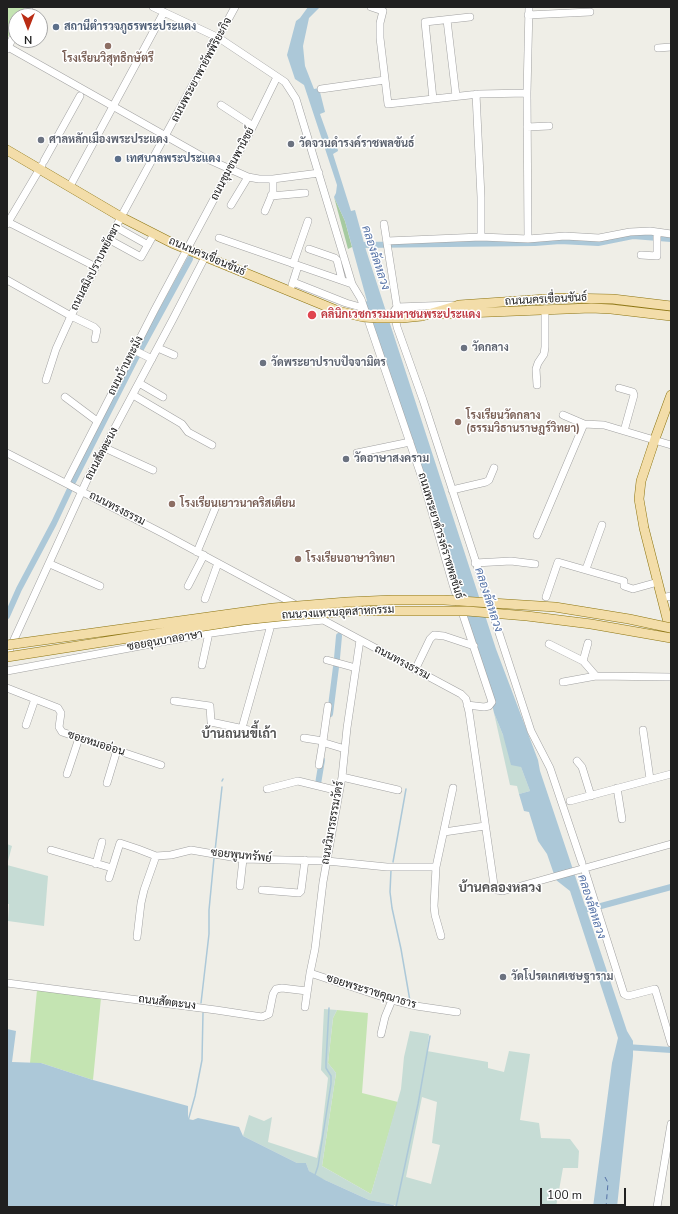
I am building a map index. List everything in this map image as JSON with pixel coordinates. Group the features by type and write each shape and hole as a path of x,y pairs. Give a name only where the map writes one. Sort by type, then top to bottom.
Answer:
{"main road":[{"name":"ถนนนครเขื่อนขันธ์","path":"7,150 42,165 70,186 154,234 205,257 338,311 363,317 402,318 545,309 591,308 671,316"},
{"name":"ถนนนครเขื่อนขันธ์","path":"422,316 459,305 561,298 590,298 671,306"},
{"path":"671,395 654,439 641,481 639,499 644,528 658,582 667,597 671,634"},
{"name":"ถนนวงแหวนอุตสาหกรรม","path":"7,645 258,609 326,603 392,600 444,600 555,607 629,619 671,628"},
{"name":"ถนนวงแหวนอุตสาหกรรม","path":"7,656 243,620 354,611 467,611 527,616 590,624 671,638"}],"street":[{"name":"ถนนพระยาดำรงค์ราชพลขันธ์","path":"153,7 219,38 285,82 296,99 352,284 361,299 424,481 453,585 492,702 490,706 484,708 467,704"},
{"name":"ถนนพระยาพายัพพิริยะกิจ","path":"122,217 235,7"},
{"path":"371,7 382,11 380,38 388,104 476,94 527,93"},
{"path":"528,239 527,93 529,11 590,12"},
{"path":"70,186 164,12"},
{"path":"433,99 425,22 470,17"},
{"path":"447,20 456,96"},
{"path":"658,48 671,47"},
{"path":"8,48 203,157 248,177 259,179 319,173"},
{"name":"ถนนชุมชนพานิชย์","path":"187,249 231,169 277,77"},
{"path":"321,89 385,80"},
{"path":"476,94 481,197 481,237"},
{"path":"80,96 8,223 96,267"},
{"path":"221,105 253,126"},
{"path":"527,127 549,126"},
{"path":"232,205 248,177"},
{"path":"264,210 271,196 273,178"},
{"path":"271,196 305,193"},
{"name":"ถนนสมิงปราบพยัคฆา","path":"7,280 71,316 122,217"},
{"path":"289,292 293,282 308,221"},
{"path":"384,224 397,307 394,311 397,327 531,731 550,768 624,994 628,996 655,989 671,1043"},
{"path":"116,227 148,245"},
{"path":"387,246 481,237 528,239 565,236 599,238 630,232 657,236 671,234"},
{"path":"110,240 141,257 154,234"},
{"path":"641,255 657,256 657,236"},
{"path":"219,238 352,284"},
{"name":"ถนนบ้านทะมัง","path":"66,483 187,249"},
{"path":"309,249 335,258 337,260 342,280"},
{"name":"ถนนสัตตะนง","path":"7,656 82,492 205,257"},
{"path":"293,282 346,303 364,308"},
{"path":"397,307 441,304 459,305"},
{"path":"537,385 536,370 538,363 544,354 545,309"},
{"path":"46,380 54,354 71,316 97,330 95,339"},
{"path":"158,348 174,355"},
{"path":"135,351 152,359"},
{"path":"140,383 163,396"},
{"path":"619,388 633,392 634,395 624,430"},
{"path":"133,395 182,424 188,432 212,445"},
{"path":"65,397 97,421"},
{"path":"563,415 584,424 604,425 671,445"},
{"path":"537,535 584,424"},
{"path":"357,453 410,442"},
{"path":"105,448 153,470"},
{"name":"ถนนทรงธรรม","path":"7,452 200,553 461,694 466,699 467,704"},
{"path":"452,490 486,482 489,480 494,468"},
{"path":"188,586 217,504"},
{"path":"586,569 602,525"},
{"path":"476,563 511,561 535,564"},
{"path":"546,597 558,563 560,562 624,581 624,586 633,589 658,582"},
{"path":"205,599 218,563"},
{"path":"50,564 100,586"},
{"name":"ซอยอุนบาลอาษา","path":"7,670 209,633 324,620"},
{"path":"242,728 271,625"},
{"path":"202,665 209,633"},
{"path":"415,670 430,638 434,635 444,636 474,646"},
{"name":"ถนนวิมารธรรมวัตร์","path":"305,1007 315,949 323,882 342,777 347,728 360,640"},
{"path":"583,661 588,643"},
{"path":"549,644 583,661 596,676"},
{"path":"327,660 356,668"},
{"path":"563,682 596,676 671,677"},
{"name":"ซอยหมออ่อน","path":"7,688 58,708 61,713 60,731 161,765"},
{"path":"26,725 35,699"},
{"path":"174,701 210,706 210,721 258,732"},
{"path":"467,704 494,886 497,890 503,891 671,844"},
{"path":"319,765 324,741 328,706"},
{"path":"643,730 650,779"},
{"path":"67,774 79,738"},
{"path":"304,738 324,741 325,743 345,749"},
{"path":"107,783 117,750"},
{"path":"577,761 582,768 591,796"},
{"path":"570,801 671,774"},
{"path":"342,777 398,790"},
{"path":"267,789 298,781 339,791"},
{"path":"441,936 434,906 436,867 453,788"},
{"path":"617,788 622,820"},
{"path":"444,832 485,826"},
{"path":"96,864 102,842"},
{"path":"109,878 120,843 138,848 156,856 144,890 137,937"},
{"path":"51,850 112,868"},
{"name":"ซอยพูนทรัพย์","path":"156,856 171,855 191,850 243,858 327,861 387,867 436,867"},
{"path":"240,886 243,858"},
{"path":"262,890 299,893 301,891 305,860"},
{"name":"ซอยพระราชคุณาธาร","path":"310,973 392,1000 416,1006 457,1012"},
{"name":"ถนนสัตตะนง","path":"7,983 262,1017 269,1014 273,994 276,989 282,988 307,991"},
{"path":"381,1034 385,1017 392,1000"},
{"path":"657,1207 671,1124"}],"green space":[{"path":"7,7 25,7 8,8 7,39"},
{"path":"334,197 345,221 352,247 348,249"},
{"path":"37,990 101,998 93,1080 41,1063 30,1063"},
{"path":"337,1010 368,1013 362,1093 398,1102 371,1194 322,1166 336,1073 328,1063 333,1018"}],"shaded area":[{"path":"308,7 320,7 309,18 303,46 305,66 314,89 319,88 325,112 320,114 330,142 336,141 338,151 333,154 351,211 355,210 366,250 496,649 538,760 540,771 627,1031 633,1041 633,1056 617,1207 593,1207 612,1063 618,1038 570,891 556,880 547,854 538,841 529,812 524,811 519,794 530,791 521,767 511,765 503,735 494,713 486,678 365,302 367,301 345,221 334,197 337,185 304,85 295,79 287,55 296,21"},
{"path":"494,713 503,735 521,767 530,791 519,794 517,786 510,785"},
{"path":"7,844 12,846 7,865"},
{"path":"7,865 48,876 44,926 8,921 9,904 7,904"},
{"path":"324,1009 337,1010 333,1018 328,1063 336,1073 322,1166 371,1194 401,1089 404,1057 410,1031 429,1034 427,1051 488,1062 488,1068 504,1072 509,1051 530,1054 520,1120 539,1123 541,1138 570,1139 579,1151 578,1168 563,1168 556,1207 398,1207 369,1200 316,1176 309,1171 306,1163 297,1163 243,1136 249,1115 264,1121 272,1117 268,1142 317,1158 321,1138 328,1078 321,1070","holes":["422,1097 437,1102 432,1143 440,1145 431,1184 406,1177"]},
{"path":"7,1029 16,1031 12,1062 41,1063 93,1080 188,1106 188,1119 193,1120 198,1118 239,1127 243,1136 297,1163 306,1163 309,1171 325,1180 369,1200 394,1205 393,1207 7,1207"}],"waterway":[{"name":"คลองลัดหลวง","path":"360,245 535,243 560,241 598,243 633,236 671,239"},
{"path":"73,482 136,358 190,259"},
{"path":"7,616 19,589 70,489"},
{"path":"337,658 339,636"},
{"path":"330,714 336,667"},
{"path":"318,784 322,760"},
{"path":"215,851 222,787"},
{"path":"393,862 406,789"},
{"path":"201,1003 209,934 209,910 214,858"},
{"path":"391,870 390,892 392,908 410,1001"},
{"name":"คลองลัดหลวง","path":"601,906 671,887"},
{"name":"คลองลัดหลวง","path":"582,910 592,908"},
{"path":"315,1175 318,1166 331,1084 331,1076 326,1068 329,1008"},
{"path":"188,1121 195,1096 202,1060 203,1013"},
{"path":"396,1207 418,1104 430,1036"},
{"path":"626,1047 671,1050"}],"ferry route":[{"path":"605,1177 608,1183 606,1207"}],"place":[{"name":"สถานีตำรวจภูธรพระประแดง","path":"56,27"},
{"name":"โรงเรียนวิสุทธิกษัตรี","path":"108,46"},
{"name":"ศาลหลักเมืองพระประแดง","path":"41,140"},
{"name":"วัดจวนดำรงค์ราชพลขันธ์","path":"291,144"},
{"name":"เทศบาลพระประแดง","path":"118,159"},
{"name":"คลินิกเวชกรรมมหาชนพระประแดง","path":"312,315"},
{"name":"วัดกลาง","path":"464,348"},
{"name":"วัดพระยาปราบปัจจามิตร","path":"263,363"},
{"name":"โรงเรียนวัดกลาง (ธรรมวิธานราษฎร์วิทยา)","path":"458,422"},
{"name":"วัดอาษาสงคราม","path":"346,459"},
{"name":"โรงเรียนเยาวนาคริสเตียน","path":"172,504"},
{"name":"โรงเรียนอาษาวิทยา","path":"298,559"},
{"name":"วัดโปรดเกศเชษฐาราม","path":"503,977"}],"district":[{"name":"บ้านถนนขี้เถ้า","path":"239,735"},
{"name":"บ้านคลองหลวง","path":"500,889"}]}
